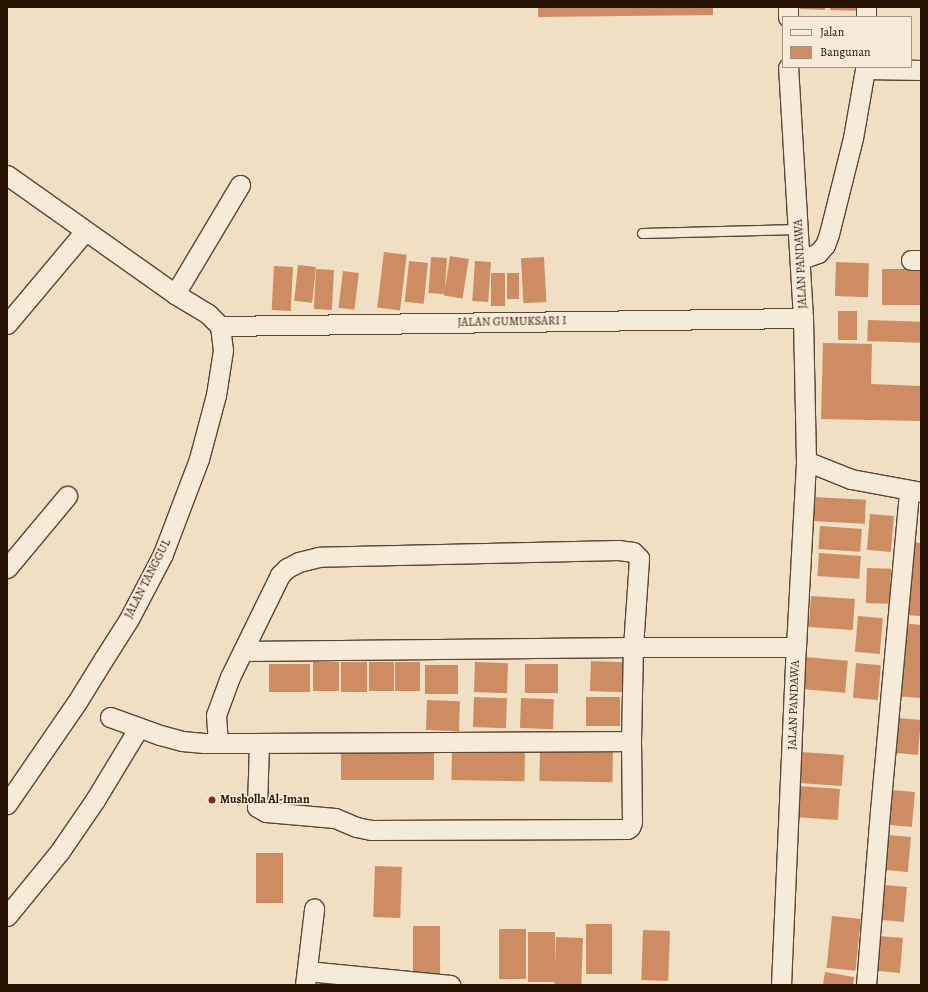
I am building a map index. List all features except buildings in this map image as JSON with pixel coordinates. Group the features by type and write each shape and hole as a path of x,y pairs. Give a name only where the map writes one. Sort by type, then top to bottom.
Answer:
{"street":[{"name":"JALAN PANDAWA","path":"781,985 806,461 801,258 788,68"},
{"path":"801,258 818,253 824,245 828,234 853,138 865,68 921,70"},
{"path":"7,175 175,294 208,314 220,326"},
{"path":"175,294 240,185"},
{"path":"7,324 86,231"},
{"name":"JALAN GUMUKSARI I","path":"220,326 803,318"},
{"name":"JALAN TANGGUL","path":"7,803 92,678 129,619 163,554 194,474 216,395 223,350 220,326"},
{"path":"806,461 851,479 915,491 880,811 866,985"},
{"path":"7,568 66,496"},
{"path":"211,743 218,706 280,575 287,568 306,560 319,557 619,550 633,552 639,560 633,647 631,825 627,829 371,830 356,827 335,818 266,812 257,807 259,743"},
{"path":"244,652 633,647 796,647"},
{"path":"110,717 138,728 182,741 211,743 631,741"},
{"path":"7,916 55,856 86,813 138,728"},
{"path":"314,909 306,978 450,985"}],"lane":[{"path":"642,234 799,229"}],"place":[{"name":"Musholla Al-Iman","path":"212,800"}]}
